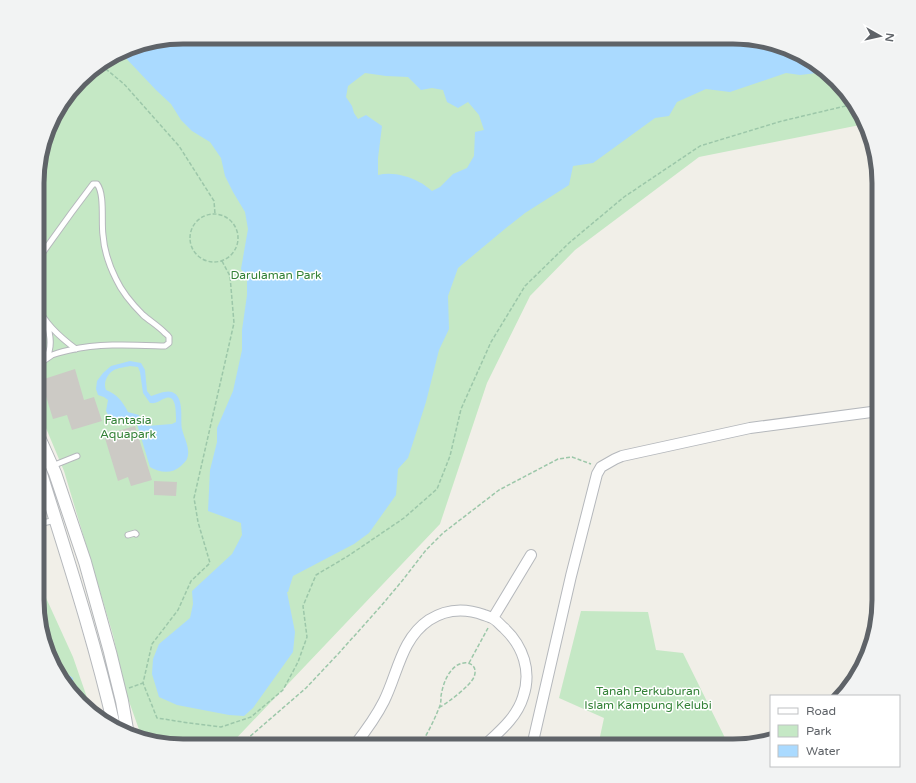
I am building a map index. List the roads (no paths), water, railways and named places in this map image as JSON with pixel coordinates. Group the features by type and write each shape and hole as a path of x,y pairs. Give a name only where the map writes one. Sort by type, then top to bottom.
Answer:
{"street":[{"path":"534,739 571,576 597,474 601,467 622,456 750,428 872,412"},
{"path":"44,448 52,466 85,562 110,652 126,726"},
{"path":"44,483 96,654 112,720"},
{"path":"493,618 531,555"},
{"path":"359,739 370,725 385,700 405,647 414,633 429,620 455,610 470,611 493,618 508,632 522,652 526,674 524,696 512,718 491,739"}],"lane":[{"path":"44,251 93,184 97,184 100,188 102,200 103,241 109,264 115,278 130,301 169,337 169,343 165,346 120,344 98,345 54,354 45,359"},
{"path":"44,318 67,342 76,349"},
{"path":"45,359 48,355 50,344 47,322"},
{"path":"52,466 77,456"},
{"path":"44,523 56,520"},
{"path":"128,535 135,532 136,534"}],"water":[{"path":"174,44 742,44 769,49 794,58 818,73 800,75 786,73 730,92 706,89 677,102 669,116 655,118 593,163 573,166 569,185 525,213 458,268 448,296 449,329 439,350 426,402 408,458 398,469 396,495 369,533 354,544 293,576 287,592 295,632 293,652 253,708 244,716 229,715 177,705 159,697 152,674 153,659 159,644 190,618 193,604 192,591 232,554 242,535 241,523 208,511 210,470 217,442 217,428 233,391 242,350 242,330 247,295 247,277 241,269 248,229 245,212 225,176 221,158 210,142 192,131 181,120 171,104 125,57 147,49","holes":["365,73 408,77 421,90 432,88 443,90 447,102 458,108 468,102 479,115 484,130 475,132 474,156 467,168 453,174 440,187 432,191 421,183 404,176 393,174 378,175 378,158 382,126 366,115 358,119 346,97 348,86"]},
{"path":"130,361 141,363 145,370 147,391 151,396 162,392 172,392 179,398 182,429 187,444 188,455 187,460 177,469 166,472 150,467 137,424 128,421 118,422 110,419 106,411 108,400 98,395 96,389 97,381 111,366","holes":["130,366 138,367 143,393 150,403 166,398 172,399 175,406 176,422 172,424 147,426 142,423 139,415 128,412 119,399 106,390 105,382 114,370"]},
{"path":"65,674 67,674 73,678 73,685"}],"park label":[{"name":"Darulaman Park","path":"276,275"},
{"name":"Fantasia Aquapark","path":"128,427"},
{"name":"Tanah Perkuburan Islam Kampung Kelubi","path":"648,698"}]}
